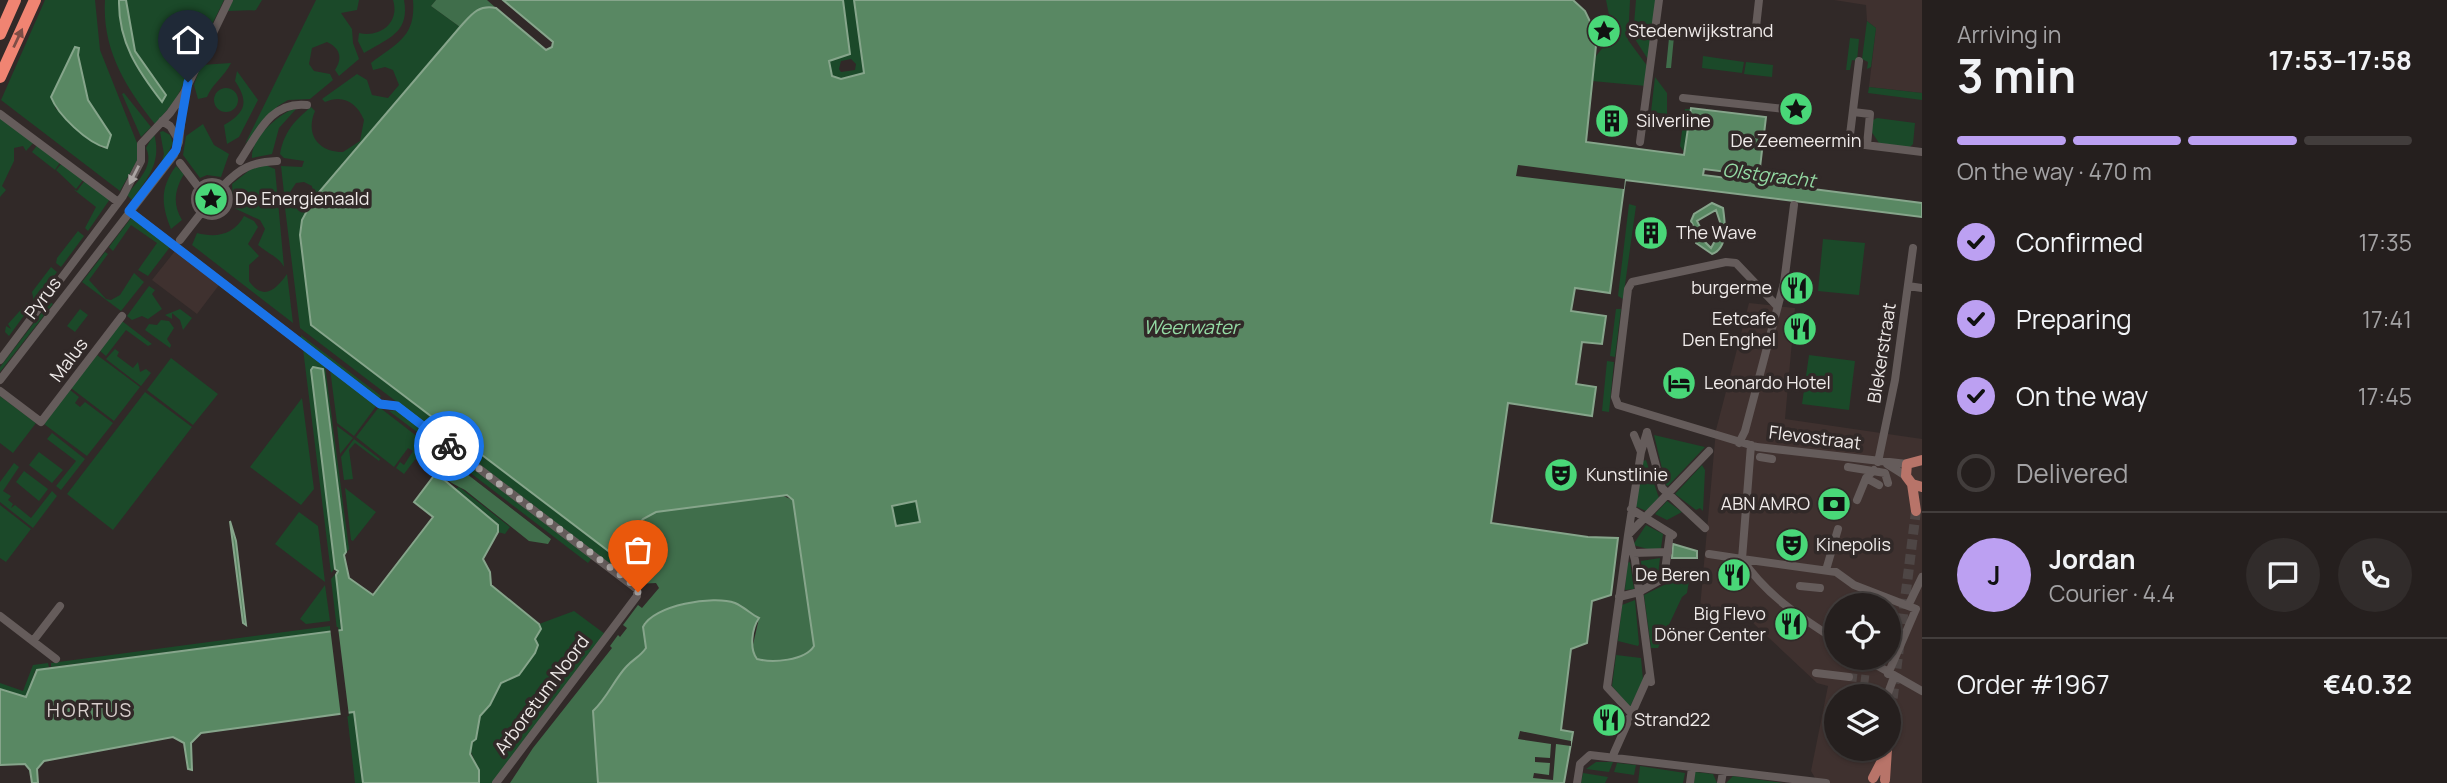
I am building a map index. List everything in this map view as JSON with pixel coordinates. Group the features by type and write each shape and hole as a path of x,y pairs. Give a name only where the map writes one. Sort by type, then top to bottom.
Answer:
{"highway":[{"path":"0,34 15,0"},
{"path":"0,77 35,0"}],"main road":[{"path":"1922,460 1907,464 1914,482 1916,512 1922,499"},
{"path":"1878,781 1884,761"}],"street":[{"path":"2,115 120,199 141,161 141,144 184,93 229,0"},
{"path":"1640,142 1659,0"},
{"path":"1755,36 1759,0"},
{"path":"1860,61 1849,143 1922,152"},
{"path":"100,226 131,208 167,165 179,142 184,93"},
{"path":"1683,98 1802,111"},
{"path":"223,186 279,109 291,103 307,105"},
{"path":"1853,112 1871,114 1867,145"},
{"path":"162,121 170,126 179,142"},
{"path":"240,161 277,161"},
{"path":"180,163 199,188"},
{"path":"212,182 223,186 229,197 227,208 213,216 201,213 195,201 199,188 212,182"},
{"name":"Pyrus","path":"111,234 120,199"},
{"name":"Pyrus","path":"0,360 120,199"},
{"path":"1777,306 1742,267 1726,262 1632,282 1628,289 1615,397 1618,405 1740,443 1784,283 1794,205"},
{"name":"Pyrus","path":"0,380 131,208"},
{"name":"Arboretum Noord","path":"131,208 380,404 397,406 635,586 638,592 496,783"},
{"path":"180,240 201,213"},
{"name":"Blekerstraat","path":"1880,465 1913,248"},
{"path":"1908,286 1922,288"},
{"name":"Malus","path":"0,391 41,422 122,316"},
{"path":"1633,715 1607,687 1630,509 1647,432 1662,488 1688,509 1705,528"},
{"path":"1634,435 1641,452"},
{"name":"Flevostraat","path":"1740,443 1880,465 1914,482"},
{"path":"1751,445 1742,559 1758,583 1824,632"},
{"path":"1628,535 1709,451"},
{"path":"1760,457 1772,459"},
{"name":"Flevostraat","path":"1848,467 1907,464"},
{"name":"Flevostraat","path":"1857,500 1866,478 1880,465"},
{"name":"Flevostraat","path":"1866,478 1884,484 1885,474 1880,465"},
{"path":"1619,597 1639,592 1664,578 1672,535 1630,509"},
{"path":"1828,571 1838,529"},
{"path":"1614,753 1650,680 1639,592 1628,535"},
{"path":"1633,553 1668,552"},
{"path":"1709,554 1828,571 1854,585 1916,609 1889,684"},
{"path":"1908,606 1921,582"},
{"path":"1800,586 1821,588"},
{"path":"33,641 60,606"},
{"path":"0,616 56,659"},
{"path":"1883,670 1922,691"},
{"path":"1815,673 1849,677"},
{"path":"1577,783 1580,764 1590,755 1826,783"},
{"path":"1689,783 1692,768"},
{"path":"1721,783 1723,772"}],"shaded area":[{"path":"45,0 95,0 100,50 139,148 139,157 120,191 1,100","holes":["79,48 78,55 88,100 111,135 102,148 55,108"]},
{"path":"105,0 119,0 122,29 131,55 162,102 166,95 135,51 126,0 224,0 175,101 155,124 134,96 118,66 107,35"},
{"path":"233,0 262,0 256,10 227,11"},
{"path":"316,0 359,0 357,10 341,13 352,29 353,43 359,59 339,76 335,70 339,54 335,47 327,42 312,48 309,64 314,71 330,74 333,80 310,99 288,100 278,106 245,144"},
{"path":"393,0 404,0 404,20 389,38 364,53 358,41 359,33 375,33 387,27 394,15"},
{"path":"413,0 436,0 431,6 460,27 314,198 312,186 304,182 296,183 290,192 284,193 281,166 302,167 304,161 284,158 280,154 287,133 300,117 311,107 315,111 312,127 316,140 327,149 343,152 360,141 364,120 349,102 338,99 325,102 322,99 357,74 367,80 372,95 388,98 399,85 393,70 385,67 373,70 371,63 397,44 408,31"},
{"path":"436,0 487,0 496,8 480,9 460,27 431,6"},
{"path":"843,0 854,0 864,74 841,79 832,76 829,61 850,53","holes":["851,59 856,64 855,70 841,72 839,69 841,61"]},
{"path":"1606,0 1630,0 1628,40 1648,67 1646,86 1592,81 1596,56 1613,35"},
{"path":"1636,0 1657,0 1649,61 1633,36"},
{"path":"1834,0 1922,0 1922,93 1869,87 1876,28 1867,21 1866,5"},
{"path":"1867,21 1876,28 1871,67 1867,69 1868,62 1862,59"},
{"path":"1675,26 1671,68 1666,68 1670,28"},
{"path":"1850,38 1859,39 1857,61 1852,60 1850,70 1846,70"},
{"path":"1703,56 1744,62 1742,73 1702,68"},
{"path":"1746,62 1773,65 1772,77 1744,74"},
{"path":"231,63 207,97 198,99 194,85 201,65"},
{"path":"237,71 258,100 239,137 227,144 224,125 237,116 243,106 242,95 235,81"},
{"path":"1655,77 1667,93 1667,114 1651,112"},
{"path":"1869,87 1922,93 1922,100 1868,93"},
{"path":"226,88 234,92 238,100 234,108 226,112 218,108 214,100 218,92"},
{"path":"124,93 151,127 141,137 122,94"},
{"path":"297,108 279,128 272,154 252,158 256,143 267,127"},
{"path":"1685,109 1691,109 1685,153 1680,146"},
{"path":"0,117 35,141 26,151 23,146 14,148 14,161 2,186 6,190 0,197"},
{"path":"1877,118 1915,123 1913,144 1909,148 1879,143 1871,131 1873,120"},
{"path":"203,124 214,145 229,154 221,177 207,175 200,178 183,155 186,136"},
{"path":"160,132 170,135 173,143 159,171 164,154"},
{"path":"154,134 155,161 132,200 127,195 147,167 146,148"},
{"path":"38,144 61,161 55,170 32,152"},
{"path":"62,163 84,179 76,189 56,170"},
{"path":"265,165 275,169 284,267 258,245 265,229 260,220 234,208 232,184 251,169"},
{"path":"176,166 184,174 176,197 182,220 171,229 165,212 164,196 167,182"},
{"path":"85,180 110,199 88,231 85,228 96,207 73,189 77,191"},
{"path":"291,198 301,206 312,201 302,220 311,325 611,554 620,549 609,564 300,328 284,200"},
{"path":"1629,204 1636,206 1623,299 1618,296"},
{"path":"244,216 254,221 258,227 248,244 259,256 249,265 249,281 255,288 265,292 275,288 287,274 293,323 192,245 197,233 218,235 230,231"},
{"path":"131,218 170,247 148,276 138,270 157,243 131,225 113,251 109,247"},
{"path":"78,231 84,236 61,267 56,263 57,258"},
{"path":"1823,239 1865,243 1859,295 1818,291"},
{"path":"175,251 219,285 197,314 152,280"},
{"path":"105,252 108,254 89,280 106,299 111,300 120,295 134,273 144,282 121,311 82,282"},
{"path":"51,267 57,272 34,302 32,292"},
{"path":"149,286 155,290 152,294 162,309 148,319 142,316 132,320 127,316"},
{"path":"50,302 53,304 0,372 0,367"},
{"path":"27,303 31,306 9,336 5,332 6,326 11,329 8,324"},
{"path":"1749,303 1795,308 1785,419 1922,439 1922,783 1818,783 1811,771 1824,706 1824,761 1901,761 1901,684 1817,683 1752,622 1700,608 1716,430"},
{"path":"80,309 88,315 75,332 67,326"},
{"path":"180,309 192,318 183,330 180,320 172,313 172,319 165,315"},
{"path":"1616,309 1621,309 1615,357 1610,356"},
{"path":"161,320 169,321 174,328 167,339 170,348 145,330 149,324 157,325"},
{"path":"122,321 152,344 148,346 126,330 106,356 100,351"},
{"path":"301,335 381,396 379,399 301,340"},
{"path":"115,349 119,352 117,356 133,368 138,362 140,372 146,369 151,373 141,386 106,359"},
{"path":"303,349 325,366 349,549 344,556 323,370 313,367 311,370 335,568 331,573"},
{"path":"97,355 140,387 114,421 71,388"},
{"path":"1809,355 1855,361 1849,410 1802,404"},
{"path":"171,358 218,394 193,425 147,390"},
{"path":"1607,361 1614,362 1609,412 1602,411"},
{"path":"330,369 377,405 354,436 337,423"},
{"path":"70,390 79,397 75,403 80,407 85,402 113,423 87,456 44,424"},
{"path":"145,392 192,427 113,530 67,494"},
{"path":"0,396 36,423 13,453 0,443"},
{"path":"302,398 314,489 301,505 250,467"},
{"path":"379,407 427,444 404,474 396,468 400,462 404,465 413,451 408,448 394,467 356,437"},
{"path":"398,410 433,437 429,441 389,411"},
{"path":"337,426 353,438 340,454"},
{"path":"52,433 85,459 61,490 56,486 76,461 47,439"},
{"path":"1654,435 1705,447 1668,486 1666,485"},
{"path":"354,439 380,459 379,461 355,443 349,450 353,479 344,480 341,457"},
{"path":"438,441 592,558 588,563 434,445"},
{"path":"432,447 551,539 548,544 529,541 465,490 433,470 423,461"},
{"path":"39,452 63,470 52,483 29,465"},
{"path":"1646,460 1659,498 1646,511 1635,506 1643,461"},
{"path":"14,463 19,467 3,491 11,496 8,500 13,504 11,508 15,505 31,518 52,491 57,496 33,528 0,502 0,482"},
{"path":"1702,465 1705,470 1703,511 1700,508 1696,510 1675,494"},
{"path":"24,471 48,489 39,501 16,482"},
{"path":"459,487 510,527 505,534 498,532 496,523 456,492 455,489"},
{"path":"345,488 376,512 353,541 351,540"},
{"path":"781,495 793,500 814,646 810,651 788,660 757,659 752,649 759,618 735,603 717,600 668,609 644,623 646,648 638,659 620,674 605,700 593,711 598,783 510,783 533,748 612,648 610,646 618,635 620,637 627,628 623,625 638,605 642,608 659,588 656,583 636,584 609,564 643,519 656,512"},
{"path":"916,501 920,522 896,527 892,506"},
{"path":"1667,501 1682,512 1667,520 1655,514"},
{"path":"0,505 31,529 6,562 0,558"},
{"path":"299,512 318,526 325,582 275,544"},
{"path":"1646,525 1663,534 1661,548 1651,550 1633,545"},
{"path":"1660,558 1658,575 1643,582 1641,561"},
{"path":"1630,562 1634,589 1625,590 1627,563"},
{"path":"1691,568 1687,593 1682,597 1658,648 1651,648 1644,595 1676,579 1677,569 1681,569 1681,577 1684,576 1685,569"},
{"path":"338,571 336,575 342,630 337,630 331,579"},
{"path":"325,585 330,621 306,624 300,619"},
{"path":"1635,600 1638,646 1618,641 1622,605"},
{"path":"574,611 605,634 493,783 479,783 479,770 469,748 476,739 480,716 490,705 501,683 519,675 535,653 538,645 535,639 541,629 539,624"},
{"path":"330,626 331,631 51,667 51,663"},
{"path":"1616,655 1641,658 1643,680 1630,707 1612,686"},
{"path":"48,663 49,667 35,671 26,697 0,689 0,683 23,691 33,665"},
{"path":"354,711 363,783 355,783 347,713"},
{"path":"1596,762 1613,762 1609,772 1586,769"},
{"path":"1617,763 1636,765 1634,775 1614,772"},
{"path":"1640,766 1685,773 1683,783 1638,783"},
{"path":"1695,772 1713,774 1717,783 1694,783"},
{"path":"1583,773 1608,777 1605,783 1581,783"},
{"path":"1733,776 1783,783 1726,783"}],"water":[{"path":"119,0 126,0 135,51 166,95 162,102 131,55 122,29"},
{"name":"Weerwater","path":"503,0 843,0 850,54 829,61 832,76 841,79 864,73 854,0 1573,0 1585,11 1597,36 1586,142 1684,155 1691,108 1766,117 1759,176 1704,169 1703,175 1922,203 1922,217 1625,180 1610,293 1575,288 1571,311 1606,316 1602,344 1582,342 1576,384 1596,387 1592,416 1508,403 1491,523 1588,537 1618,538 1611,595 1592,601 1587,643 1571,649 1561,730 1573,732 1564,783 598,783 593,711 622,672 646,648 643,627 649,619 685,604 725,601 735,603 759,618 752,638 757,659 779,661 796,658 814,646 793,500 787,495 656,512 643,519 615,556 311,325 300,235 302,220 314,198 475,12 484,8 496,8 546,50 552,47 553,42","holes":["916,501 920,522 896,526 892,506"]},
{"path":"75,47 79,48 78,55 88,100 111,135 107,148 74,127 51,97"},
{"path":"1712,203 1723,208 1723,241 1712,254 1696,243 1696,232 1691,221 1694,214","holes":["1716,210 1722,228 1711,248 1702,239 1702,231 1697,221"]},
{"path":"313,367 323,369 346,552 344,555 349,578 373,595 433,517 414,502 436,473 498,525 498,532 483,559 490,572 491,585 539,624 541,629 535,639 538,645 535,653 519,675 501,683 490,705 480,716 470,754 479,770 479,783 363,783 354,712 201,733 191,743 192,770 188,769 184,743 173,737 44,761 37,769 38,783 32,783 30,770 25,764 0,765 0,689 26,697 37,670 342,630 336,575 338,571 335,569 311,370"},
{"path":"230,521 236,541 246,625 243,623"},
{"path":"1673,544 1697,551 1697,558 1672,558"}],"pier":[{"path":"1518,165 1625,179 1624,189 1516,176"},
{"path":"330,627 338,627 349,716 341,717"},
{"path":"1520,731 1571,741 1571,746 1556,744 1553,780 1533,778 1534,773 1549,775 1550,763 1535,762 1535,757 1550,758 1551,744 1518,739"}],"tunnel":[{"path":"1894,684 1916,511"},
{"path":"1849,677 1872,680"}],"way so far":[{"path":"449,446 635,586 638,592"}],"place":[{"name":"Stedenwijkstrand","path":"1604,31"},
{"name":"De Zeemeermin","path":"1796,109"},
{"name":"Silverline","path":"1612,121"},
{"name":"De Energienaald","path":"211,199"},
{"name":"The Wave","path":"1651,233"},
{"name":"burgerme","path":"1797,288"},
{"name":"Eetcafe Den Enghel","path":"1800,329"},
{"name":"Leonardo Hotel","path":"1679,383"},
{"name":"Kunstlinie","path":"1561,475"},
{"name":"ABN AMRO","path":"1834,504"},
{"name":"Kinepolis","path":"1792,545"},
{"name":"De Beren","path":"1734,575"},
{"name":"Big Flevo Döner Center","path":"1791,624"},
{"name":"Strand22","path":"1609,720"}],"district":[{"name":"HORTUS","path":"90,710"}],"route":[{"path":"188,82 184,93 179,142 174,155 129,211 380,404 397,406 449,446"}],"water label":[{"name":"Olstgracht","path":"1769,175"}]}
